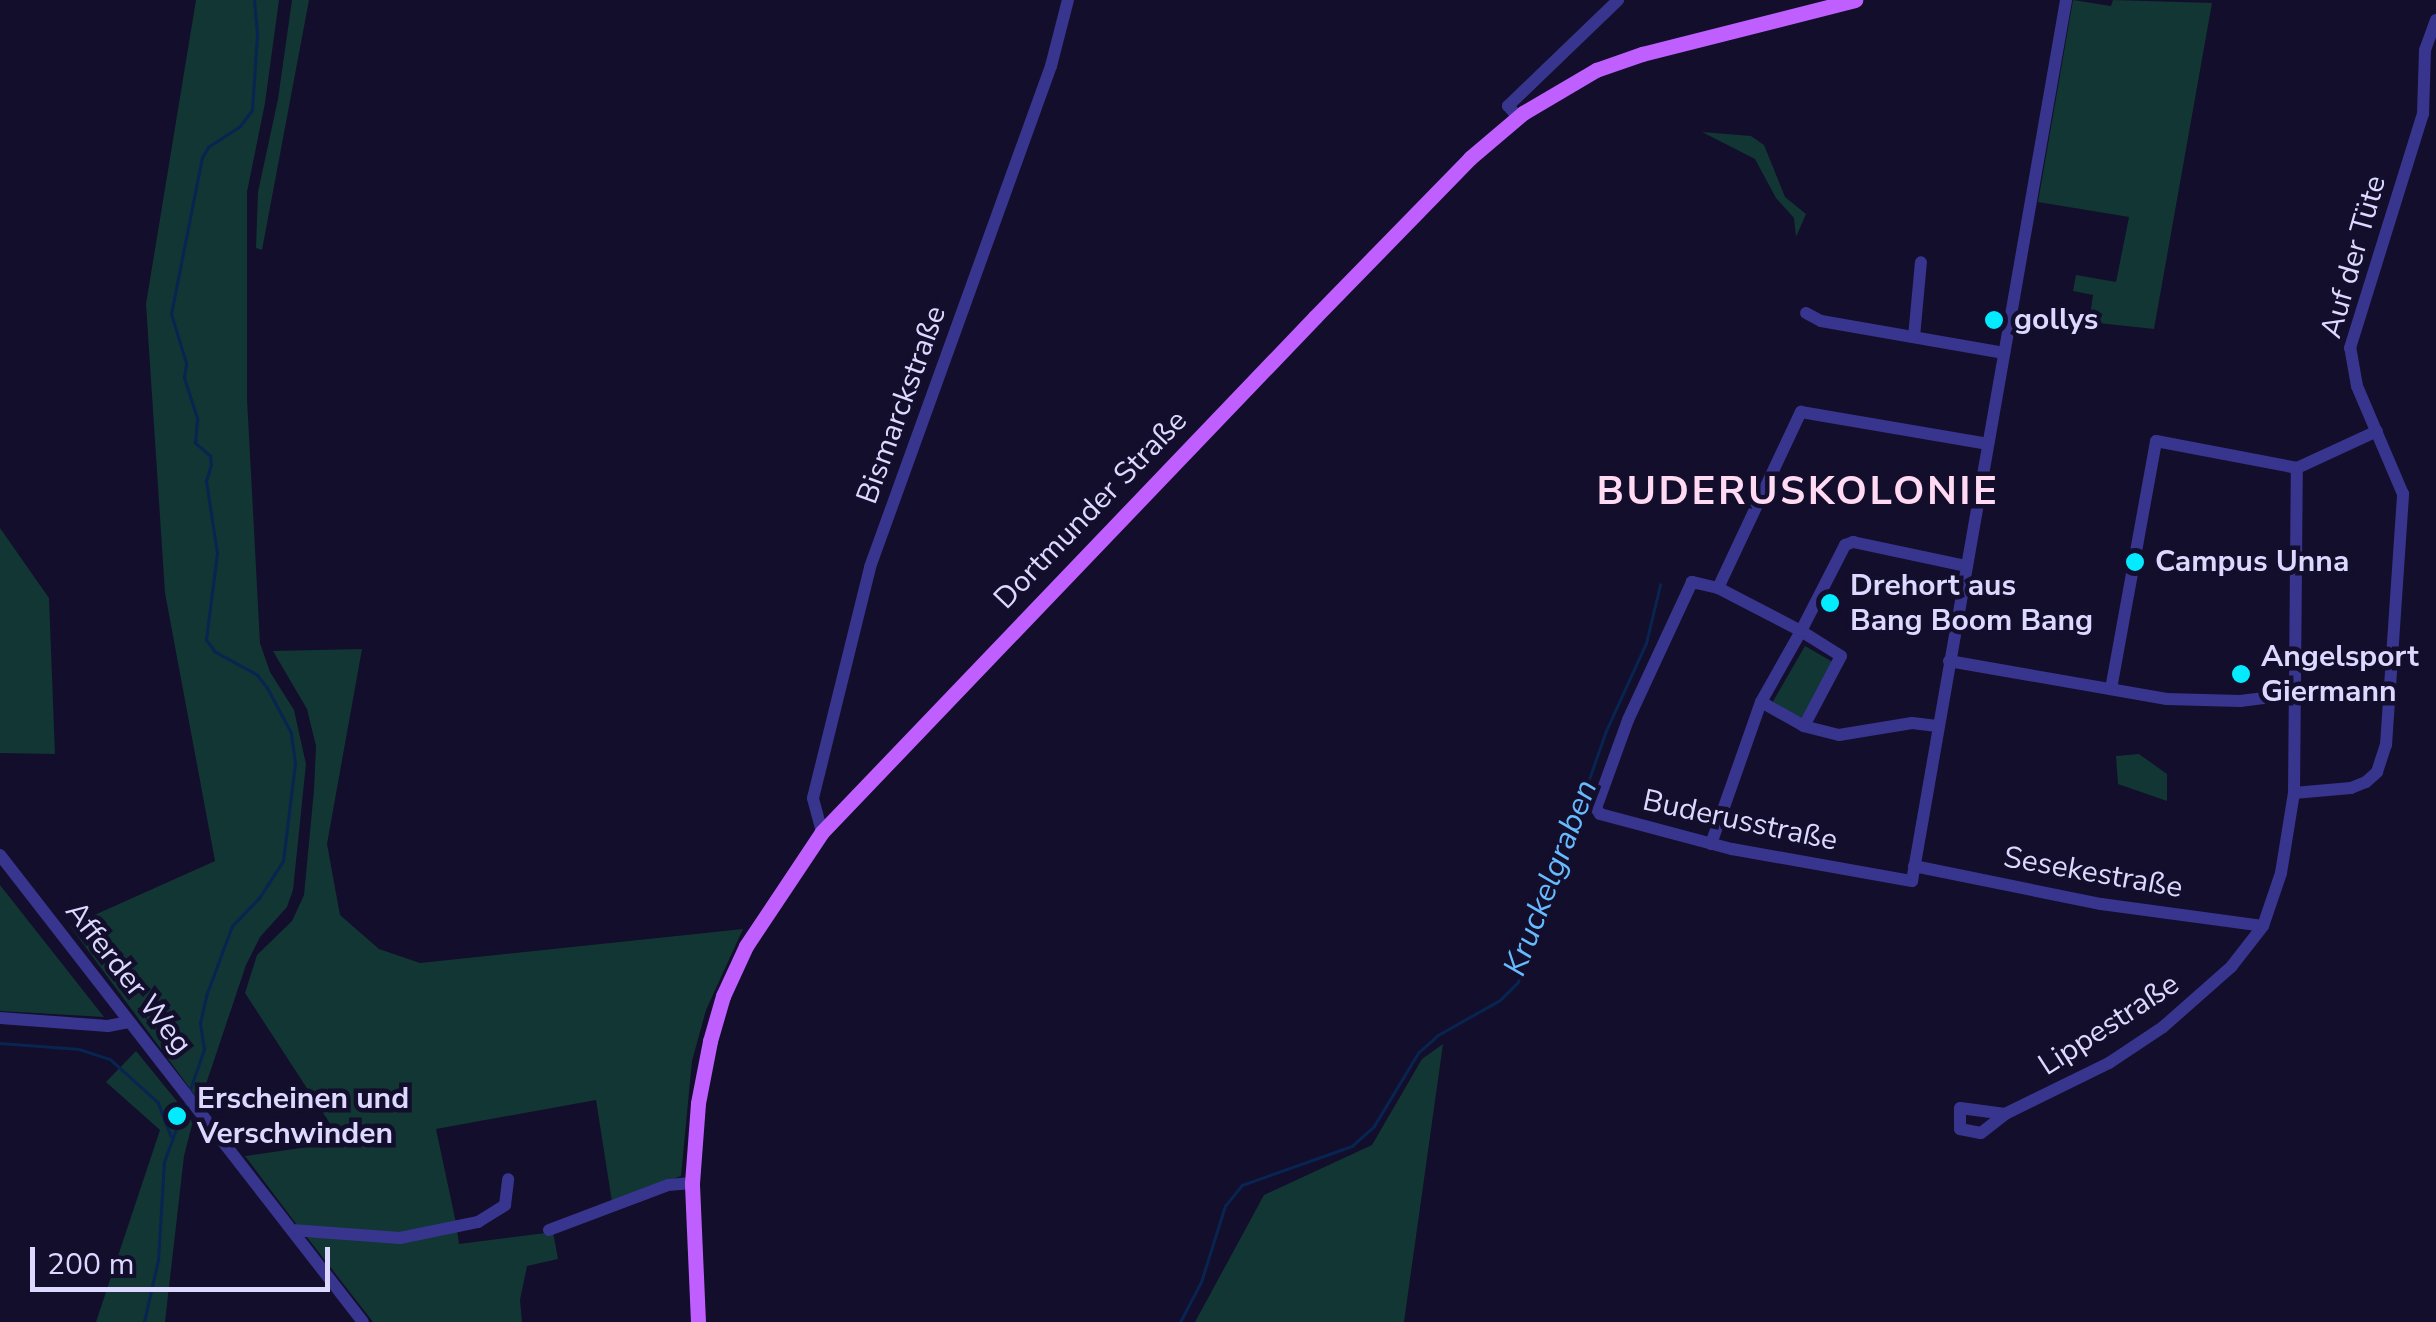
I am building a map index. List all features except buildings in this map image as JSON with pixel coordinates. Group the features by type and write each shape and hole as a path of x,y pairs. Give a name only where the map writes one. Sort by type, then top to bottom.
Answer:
{"main road":[{"name":"Dortmunder Straße","path":"698,1322 692,1183 702,1080 723,996 776,896 822,832 1315,317 1470,158 1518,117 1562,88 1627,59 1855,0"}],"street":[{"name":"Bismarckstraße","path":"822,832 814,818 813,798 870,567 1051,66 1068,0"},
{"path":"1518,117 1508,106 1618,0"},
{"path":"1914,866 2066,0"},
{"name":"Auf der Tüte","path":"2294,794 2351,788 2366,782 2383,760 2405,515 2398,476 2357,386 2350,348 2423,114 2425,50 2436,20"},
{"path":"1914,337 1921,262"},
{"path":"1806,313 1821,321 2004,354"},
{"path":"1804,726 1842,656 1718,588 1801,412 1988,444"},
{"path":"2111,688 2156,441 2297,468 2378,432"},
{"name":"Lippestraße","path":"2005,1114 2108,1062 2163,1027 2232,967 2263,926 2282,873 2294,794 2297,468"},
{"path":"1711,844 1762,702 1848,542 1966,566"},
{"name":"Buderusstraße","path":"1718,588 1692,582 1628,720 1596,808 1600,814 1711,844 1912,881 1914,866"},
{"path":"1949,660 2167,699 2240,700 2296,694"},
{"path":"1762,702 1804,726 1850,735 1912,723 1937,726"},
{"name":"Afferder Weg","path":"0,855 363,1322"},
{"name":"Sesekestraße","path":"1914,866 2102,904 2263,926"},
{"path":"0,1018 108,1026 129,1022"},
{"path":"292,1230 400,1238 478,1222 505,1205 508,1179"},
{"path":"548,1230 668,1185 692,1183"}],"green space":[{"path":"196,0 279,0 265,103 247,192 247,398 260,643 270,672 294,710 306,764 293,890 287,907 260,937 246,965 200,1102 70,926 215,861 165,593 146,304"},
{"path":"292,0 309,0 262,250 256,248 258,192 278,99"},
{"path":"2073,0 2111,6 2113,0 2212,3 2154,329 2089,322 2093,295 2073,291 2076,275 2116,282 2129,217 2038,202"},
{"path":"1702,132 1751,136 1764,145 1785,197 1806,214 1796,237 1794,218 1776,198 1755,159"},
{"path":"0,528 49,598 55,754 0,753"},
{"path":"1805,646 1834,663 1802,719 1772,702"},
{"path":"362,649 327,844 340,915 379,949 420,963 743,929 706,1010 692,1061 681,1176 612,1202 596,1100 436,1129 456,1223 396,1235 297,1225 245,1156 342,1142 245,993 257,955 292,921 304,895 314,790 316,746 307,709 273,651"},
{"path":"2139,754 2167,774 2167,801 2118,784 2116,756"},
{"path":"0,885 104,1017 0,1011"},
{"path":"1443,1044 1404,1322 1195,1322 1264,1195 1372,1145 1422,1059"},
{"path":"136,1051 193,1121 184,1156 165,1322 96,1322 160,1130 106,1082"},
{"path":"457,1230 459,1244 553,1232 558,1259 527,1266 520,1300 522,1322 373,1322 306,1236"}],"waterway":[{"path":"190,1090 204,1049 200,1023 206,996 232,926 259,898 283,861 295,763 291,733 267,688 257,675 215,652 206,640 217,553 206,481 211,465 210,456 195,443 197,418 171,314 202,158 208,147 240,126 252,110 257,34 254,0"},
{"name":"Kruckelgraben","path":"1180,1322 1201,1282 1225,1206 1242,1185 1352,1146 1374,1126 1418,1053 1438,1035 1500,1000 1518,982 1605,733 1646,643 1660,585"},
{"path":"0,1043 79,1049 110,1059 158,1102 171,1136"},
{"path":"144,1322 158,1260 164,1162 186,1102"}],"place":[{"name":"gollys","path":"1994,320"},
{"name":"Campus Unna","path":"2135,562"},
{"name":"Drehort aus Bang Boom Bang","path":"1830,603"},
{"name":"Angelsport Giermann","path":"2241,674"},
{"name":"Erscheinen und Verschwinden","path":"177,1116"}],"district":[{"name":"BUDERUSKOLONIE","path":"1798,491"}]}
